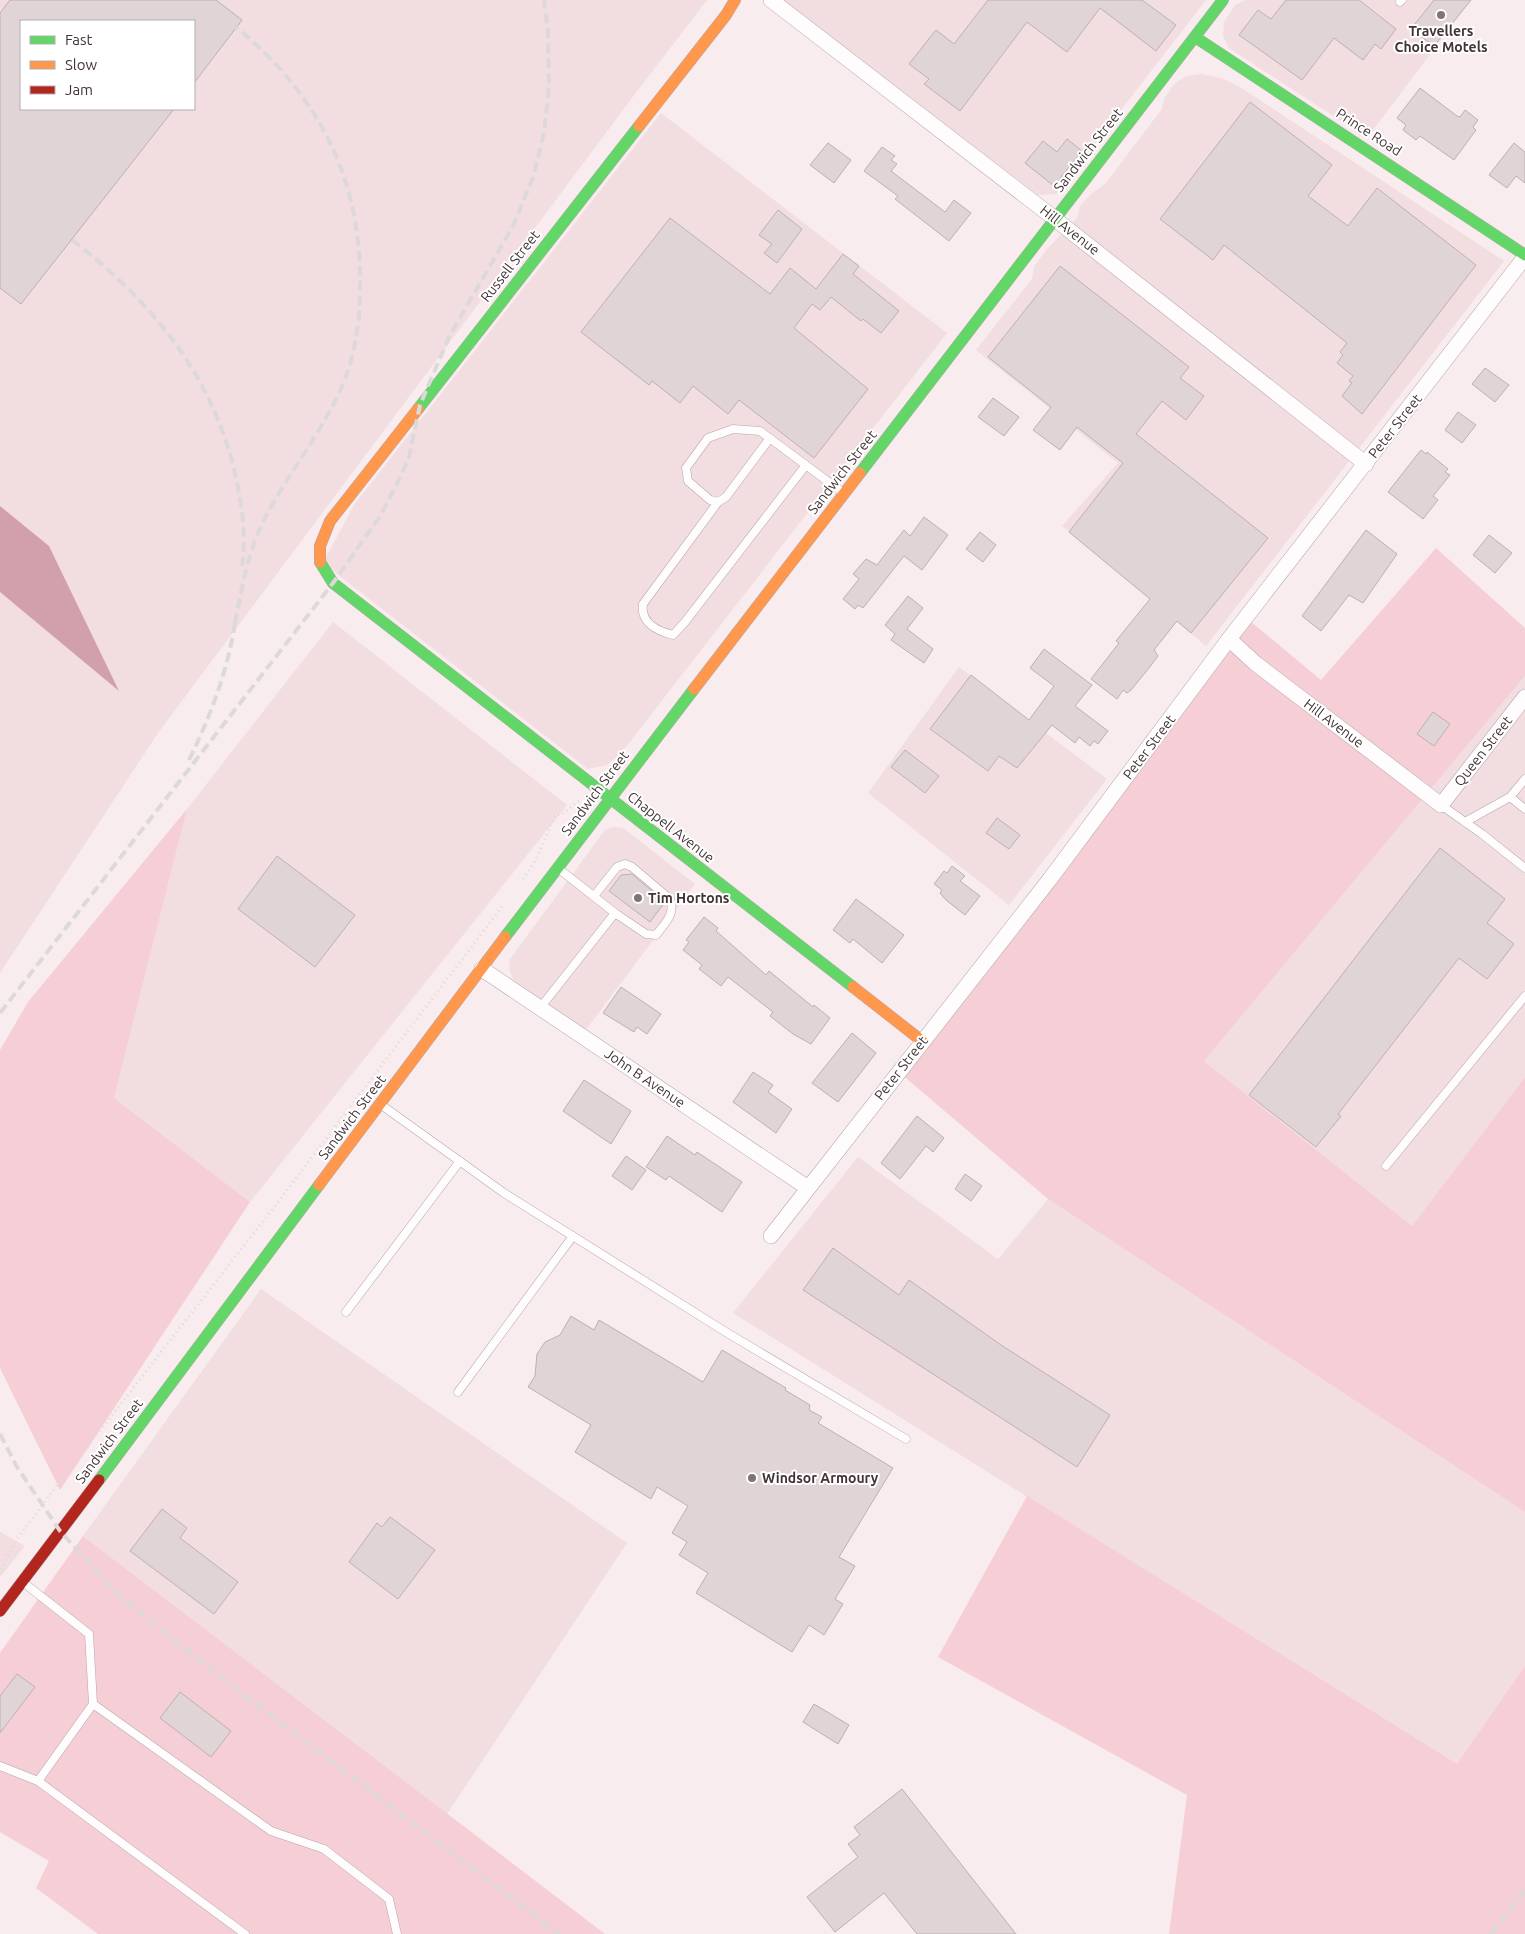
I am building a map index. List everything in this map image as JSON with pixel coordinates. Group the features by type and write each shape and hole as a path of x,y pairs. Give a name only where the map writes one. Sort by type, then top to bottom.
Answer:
{"main road":[{"name":"Russell Street","path":"320,555 321,541 330,521 726,15 735,0"},
{"name":"Sandwich Street","path":"0,1611 610,798 1223,0"},
{"name":"Prince Road","path":"1194,37 1508,242 1525,256"},
{"name":"Chappell Avenue","path":"320,555 321,569 333,583 922,1041"}],"street":[{"name":"Hill Avenue","path":"771,0 1055,219 1366,464"},
{"name":"Peter Street","path":"771,1236 1050,879 1229,639 1525,256"},
{"name":"Hill Avenue","path":"1229,639 1255,664 1440,805"},
{"name":"Queen Street","path":"1440,805 1525,697"},
{"name":"John B Avenue","path":"482,969 808,1188"}],"lane":[{"path":"718,502 710,500 688,481 686,468 708,438 733,429 760,431 844,493"},
{"path":"770,438 726,497 718,502 643,604 642,610 646,621 662,632 672,635 685,622 806,465"},
{"path":"1465,822 1510,797 1525,779"},
{"path":"1510,797 1525,810"},
{"path":"1440,805 1525,868"},
{"path":"558,868 615,913 646,934 656,935 672,914 673,906 670,899 632,867 625,864 617,867 594,896"},
{"path":"540,1008 615,913"},
{"path":"1386,1166 1525,996"},
{"path":"380,1104 504,1193 729,1334 906,1439"},
{"path":"346,1312 460,1161"},
{"path":"458,1392 573,1236"},
{"path":"22,1581 89,1634 93,1704 38,1782"},
{"path":"93,1704 271,1831 324,1849 389,1899 397,1934"},
{"path":"0,1766 38,1782 245,1934"}],"path":[{"path":"520,882 535,861 556,814 561,815 596,787"},
{"path":"0,1574 14,1543 47,1498 278,1202 508,898"}],"shaded area":[{"path":"0,0 707,0 158,733 0,973 0,592 118,690 49,546 0,506"},
{"path":"782,0 1206,0 1056,194 1038,195"},
{"path":"1246,0 1471,0 1367,138 1229,48 1223,36 1224,22 1235,5"},
{"path":"1202,74 1224,79 1243,89 1504,261 1206,646 1062,526 1118,463 976,350 1032,279 1034,267 1047,249 1077,218 1080,206 1092,193 1105,184 1162,109 1164,99 1175,83 1187,76"},
{"path":"661,113 947,333 622,752 607,765 588,769 323,563 354,505"},
{"path":"0,506 49,546 119,691 0,592"},
{"path":"1436,548 1525,628 1525,676 1204,1061 1412,1226 1525,1077 1525,1512 1048,1199 900,1073 1250,621 1321,680"},
{"path":"333,622 567,805 250,1202 114,1098 187,809"},
{"path":"959,667 1107,779 1009,905 868,793"},
{"path":"1525,676 1525,1077 1412,1226 1204,1061"},
{"path":"187,809 114,1098 250,1202 60,1490 0,1368 0,1050 28,1002"},
{"path":"613,827 623,828 695,884 585,1031 513,979 509,969 510,959 605,830"},
{"path":"858,1157 998,1259 1048,1199 1525,1512 1525,1666 1457,1765 733,1313"},
{"path":"261,1289 627,1543 447,1814 83,1536"},
{"path":"1027,1496 1457,1764 1525,1666 1525,1934 1169,1934 1187,1795 938,1657"},
{"path":"0,1532 25,1546 0,1577"},
{"path":"83,1536 605,1934 98,1934 36,1888 49,1861 0,1832 0,1653"}],"building":[{"path":"10,0 216,0 242,20 195,82 195,20 20,20 20,110 173,110 21,304 0,288 0,13"},
{"path":"988,0 1142,0 1176,25 1156,51 1100,8 1067,52 1027,22 960,111 924,84 929,79 909,64 936,30 954,44"},
{"path":"1286,0 1359,0 1396,29 1381,49 1375,44 1363,60 1334,38 1302,80 1239,35 1258,10 1271,19"},
{"name":"Travellers Choice Motels","path":"1434,0 1471,0 1434,46 1411,29"},
{"path":"1420,88 1457,116 1460,117 1465,110 1478,120 1473,127 1476,130 1454,160 1420,136 1416,140 1403,130 1406,125 1397,118"},
{"path":"1250,102 1332,165 1308,196 1348,226 1377,188 1476,265 1362,414 1342,396 1352,383 1349,381 1353,376 1337,363 1343,355 1340,352 1347,343 1224,245 1213,260 1160,219"},
{"path":"1067,139 1082,151 1054,186 1025,163 1043,141 1057,152"},
{"path":"828,143 851,160 834,183 810,165"},
{"path":"1514,143 1525,152 1525,183 1516,176 1507,188 1489,175"},
{"path":"882,147 895,156 891,160 897,164 891,171 945,212 954,200 971,213 949,241 895,199 898,196 864,171"},
{"path":"778,210 802,229 777,263 764,253 772,244 759,235"},
{"path":"670,218 770,294 790,268 816,289 843,254 859,266 853,274 899,311 881,333 863,319 861,321 831,297 820,310 812,304 794,328 868,389 814,458 739,400 728,414 693,386 680,403 652,381 649,385 581,332"},
{"path":"1060,266 1189,367 1180,378 1204,396 1186,420 1162,401 1136,434 1268,538 1191,633 1177,621 1154,650 1158,656 1149,668 1131,690 1127,693 1123,690 1117,699 1091,679 1119,643 1116,641 1150,599 1069,532 1123,463 1077,427 1060,450 1033,430 1051,407 988,357"},
{"path":"1485,368 1509,385 1495,402 1472,384"},
{"path":"993,398 1019,417 1004,436 978,417"},
{"path":"1458,412 1476,425 1462,443 1445,430"},
{"path":"1421,450 1426,454 1427,452 1448,469 1445,472 1450,475 1433,496 1438,500 1423,519 1388,492"},
{"path":"924,517 948,535 922,570 904,556 863,608 858,605 855,609 843,599 859,579 853,574 866,559 877,565 904,530 910,536"},
{"path":"1366,530 1397,554 1363,603 1349,595 1321,631 1302,616"},
{"path":"980,532 996,545 983,562 966,549"},
{"path":"1489,535 1512,553 1495,573 1473,555"},
{"path":"908,596 923,608 907,629 933,649 924,663 891,640 895,634 885,625"},
{"path":"1044,649 1092,685 1075,706 1108,731 1098,744 1094,741 1090,746 1079,737 1075,743 1052,725 1017,768 999,756 988,771 930,729 971,675 1029,720 1054,686 1030,668"},
{"path":"1433,712 1450,724 1434,746 1417,734"},
{"path":"905,750 939,776 925,793 891,767"},
{"path":"997,818 1020,835 1009,849 986,833"},
{"path":"1440,848 1505,899 1487,923 1514,944 1487,979 1459,958 1338,1114 1341,1116 1316,1147 1249,1095"},
{"path":"277,856 355,915 315,967 238,909"},
{"path":"952,866 965,876 960,881 980,896 965,915 946,900 940,893 942,890 934,884 944,871 947,873"},
{"path":"632,874 665,902 650,922 609,891 621,875"},
{"path":"856,899 904,935 882,963 853,939 850,943 833,930"},
{"path":"704,917 718,928 716,931 766,975 769,971 813,1007 814,1005 830,1018 811,1044 793,1034 770,1016 773,1012 728,977 721,986 699,969 702,965 683,950 689,942 686,940"},
{"path":"621,987 661,1014 647,1034 637,1027 634,1032 603,1013"},
{"path":"852,1033 876,1053 838,1102 812,1083"},
{"path":"753,1072 773,1085 768,1092 792,1109 776,1133 733,1102"},
{"path":"584,1080 631,1111 611,1144 563,1111"},
{"path":"917,1116 944,1138 933,1152 926,1146 900,1179 881,1163"},
{"path":"667,1136 695,1155 697,1152 742,1182 722,1212 669,1176 666,1180 646,1167"},
{"path":"626,1156 646,1170 632,1190 612,1176"},
{"path":"965,1174 982,1186 971,1201 955,1189"},
{"path":"833,1248 899,1295 909,1280 1001,1345 1110,1415 1077,1467 803,1290"},
{"name":"Windsor Armoury","path":"571,1316 594,1330 599,1320 703,1382 722,1350 786,1388 785,1390 810,1405 809,1410 822,1417 818,1423 893,1468 839,1557 855,1566 835,1599 843,1604 824,1635 809,1625 792,1652 696,1593 708,1573 679,1555 687,1542 672,1533 688,1506 657,1487 651,1499 575,1452 591,1425 528,1387 535,1376 537,1354 545,1342 560,1335"},
{"path":"162,1509 187,1528 180,1538 238,1582 214,1614 130,1551"},
{"path":"390,1517 435,1550 398,1599 349,1562 377,1523 382,1527"},
{"path":"17,1674 35,1687 0,1733 0,1696"},
{"path":"180,1692 231,1731 211,1757 160,1718"},
{"path":"814,1704 849,1725 838,1744 803,1722"},
{"path":"902,1789 1016,1934 917,1934 884,1893 835,1932 807,1897 858,1857 848,1844 860,1835 854,1827"}],"railway":[{"path":"0,1013 333,583 379,518 409,457 420,405 449,337 514,224 533,177 544,133 549,88 548,31 544,0"},
{"path":"235,623 246,569 259,530 274,502 323,424 345,378 356,340 360,287 359,248 353,211 344,175 330,142 312,111 291,82 236,27"},
{"path":"72,240 102,264 155,317 177,346 197,378 214,411 227,446 237,483 243,525 242,566"},
{"path":"189,760 205,725 224,672 236,616"},
{"path":"0,1434 17,1467 60,1531 109,1585 140,1613 244,1695 559,1934"},
{"path":"1491,1934 1525,1889"}],"traffic: fast":[{"path":"860,473 1223,0"},
{"path":"1195,37 1525,255"},
{"path":"418,409 639,126"},
{"path":"320,562 333,583 853,987"},
{"path":"505,937 694,689"},
{"path":"99,1480 319,1185"}],"traffic: slow":[{"path":"639,126 726,15 735,0"},
{"path":"320,562 320,546 330,521 418,409"},
{"path":"694,689 860,473"},
{"path":"319,1185 505,937"},
{"path":"853,987 922,1041"}],"traffic: jam":[{"path":"0,1611 99,1480"}],"place":[{"name":"Travellers Choice Motels","path":"1441,15"},
{"name":"Tim Hortons","path":"638,898"},
{"name":"Windsor Armoury","path":"752,1478"}]}
